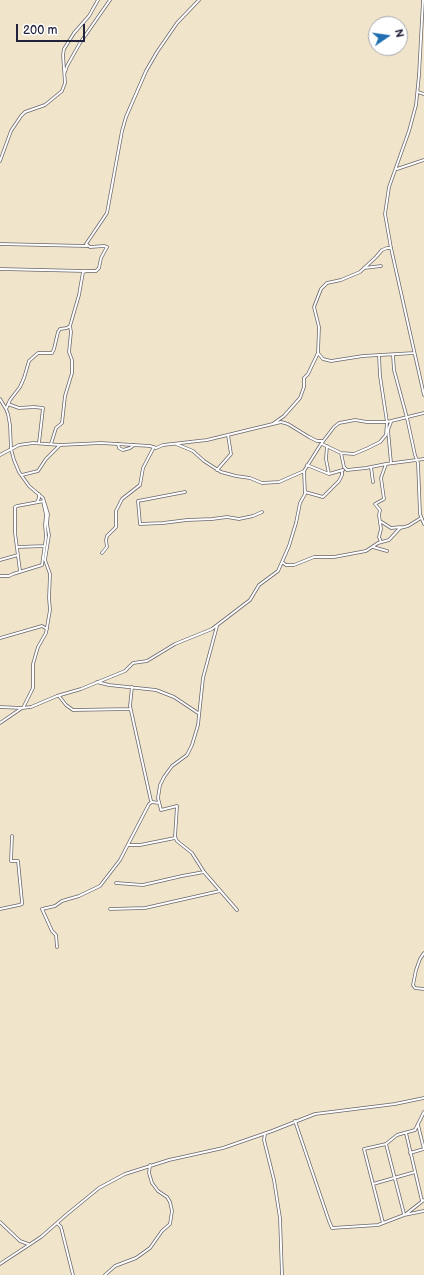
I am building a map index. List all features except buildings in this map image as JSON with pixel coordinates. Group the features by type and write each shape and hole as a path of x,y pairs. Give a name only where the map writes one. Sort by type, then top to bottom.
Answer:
{"street":[{"path":"0,162 14,125 25,112 42,107 58,95 64,87 63,55 65,47 74,33 90,14 98,0"},
{"path":"64,74 77,49 110,0"},
{"path":"88,246 86,245 87,242 107,213 123,124 141,83 152,61 171,30 181,17 199,0"},
{"path":"423,0 418,92 413,118 388,192 386,222 424,395"},
{"path":"418,92 424,94"},
{"path":"396,169 424,160"},
{"path":"0,244 104,246 107,248 101,258 98,270 0,269"},
{"path":"274,423 284,416 300,398 304,387 304,378 308,374 318,353 319,327 314,306 318,293 327,283 349,277 364,268 382,250 391,248"},
{"path":"364,268 381,266"},
{"path":"51,444 56,428 62,423 65,396 72,373 72,360 69,352 71,332 70,326 79,295 82,274 86,271"},
{"path":"6,409 24,378 29,361 38,353 52,353 58,332 61,329 70,326"},
{"path":"318,353 323,359 330,361 379,355 414,353"},
{"path":"0,455 23,444 39,443 60,445 101,443 150,446 154,448 163,445 207,440 281,422 288,424 309,437 322,442 341,453 358,453 380,442 386,435 387,422 380,376 379,355"},
{"path":"380,521 391,528 408,526 423,521 417,460 394,370 393,355"},
{"path":"0,398 6,409 10,425 11,449 14,460 29,486 42,496 48,514 47,524 49,534 45,562 49,571 51,582 49,598 50,610 47,629 38,647 32,668 34,685 22,708 0,723"},
{"path":"8,404 18,408 43,408 39,443"},
{"path":"0,707 22,708 38,705 81,689 125,671 133,663 147,661 175,644 209,631 218,625 250,600 259,585 278,571 289,546 300,503 305,492 303,478 304,472 322,442 334,427 339,423 356,420 363,422 387,422 424,413"},
{"path":"392,421 388,430 392,463"},
{"path":"217,470 231,454 228,434"},
{"path":"118,444 119,448 123,450 134,445"},
{"path":"174,444 196,452 204,461 217,470 250,478 262,483 279,482 304,472"},
{"path":"22,475 37,472 50,454 60,445"},
{"path":"327,446 326,459 330,474"},
{"path":"102,553 107,547 107,536 116,527 116,511 122,499 140,485 141,472 154,448"},
{"path":"305,492 323,497 339,481 343,469 341,453"},
{"path":"307,465 330,474 343,469 360,469 424,459"},
{"path":"381,542 379,537 381,528 379,509 375,504 384,498 381,478 386,464"},
{"path":"371,467 373,482"},
{"path":"185,492 138,501 140,524 157,524 227,517 239,519 253,516 262,512"},
{"path":"37,502 39,494"},
{"path":"20,571 15,533 14,507 44,501"},
{"path":"0,576 9,576 20,571 42,565 45,546 46,517 44,501"},
{"path":"282,562 286,565 294,566 314,556 330,557 366,551 381,542 389,540 402,527"},
{"path":"17,547 45,546"},
{"path":"372,547 387,551"},
{"path":"0,560 18,555"},
{"path":"218,625 203,678 198,724 190,750 181,760 172,766 160,782 159,803 161,810 177,806 175,838 192,853 204,872 237,910"},
{"path":"0,638 42,626 47,629"},
{"path":"96,682 156,690 174,698 198,713"},
{"path":"57,947 56,935 53,932 42,909 54,906 62,901 79,896 100,886 120,860 151,802 130,709 132,687"},
{"path":"59,696 66,705 73,710 130,709"},
{"path":"151,802 159,803"},
{"path":"0,910 20,905 22,902 18,861 11,861 12,836"},
{"path":"128,845 140,845 175,838"},
{"path":"116,883 143,885 204,872"},
{"path":"110,909 145,908 220,891"},
{"path":"424,953 416,970 413,985 415,988 424,989"},
{"path":"0,1264 41,1237 107,1183 125,1174 150,1165 209,1151 265,1134 315,1114 424,1098"},
{"path":"383,1224 364,1150 366,1147 386,1144 397,1135 415,1130 424,1112"},
{"path":"295,1121 332,1228 383,1224 404,1215 424,1211"},
{"path":"410,1153 424,1149 418,1125"},
{"path":"404,1215 423,1201 406,1133"},
{"path":"265,1134 264,1138 279,1211 282,1275"},
{"path":"261,1135 264,1138"},
{"path":"386,1144 404,1215"},
{"path":"105,1275 115,1266 136,1258 150,1248 164,1228 170,1224 172,1211 170,1202 167,1197 152,1183 149,1173 150,1165"},
{"path":"373,1184 415,1172"},
{"path":"0,1222 20,1241 29,1244"},
{"path":"57,1223 61,1226 73,1275"}]}
